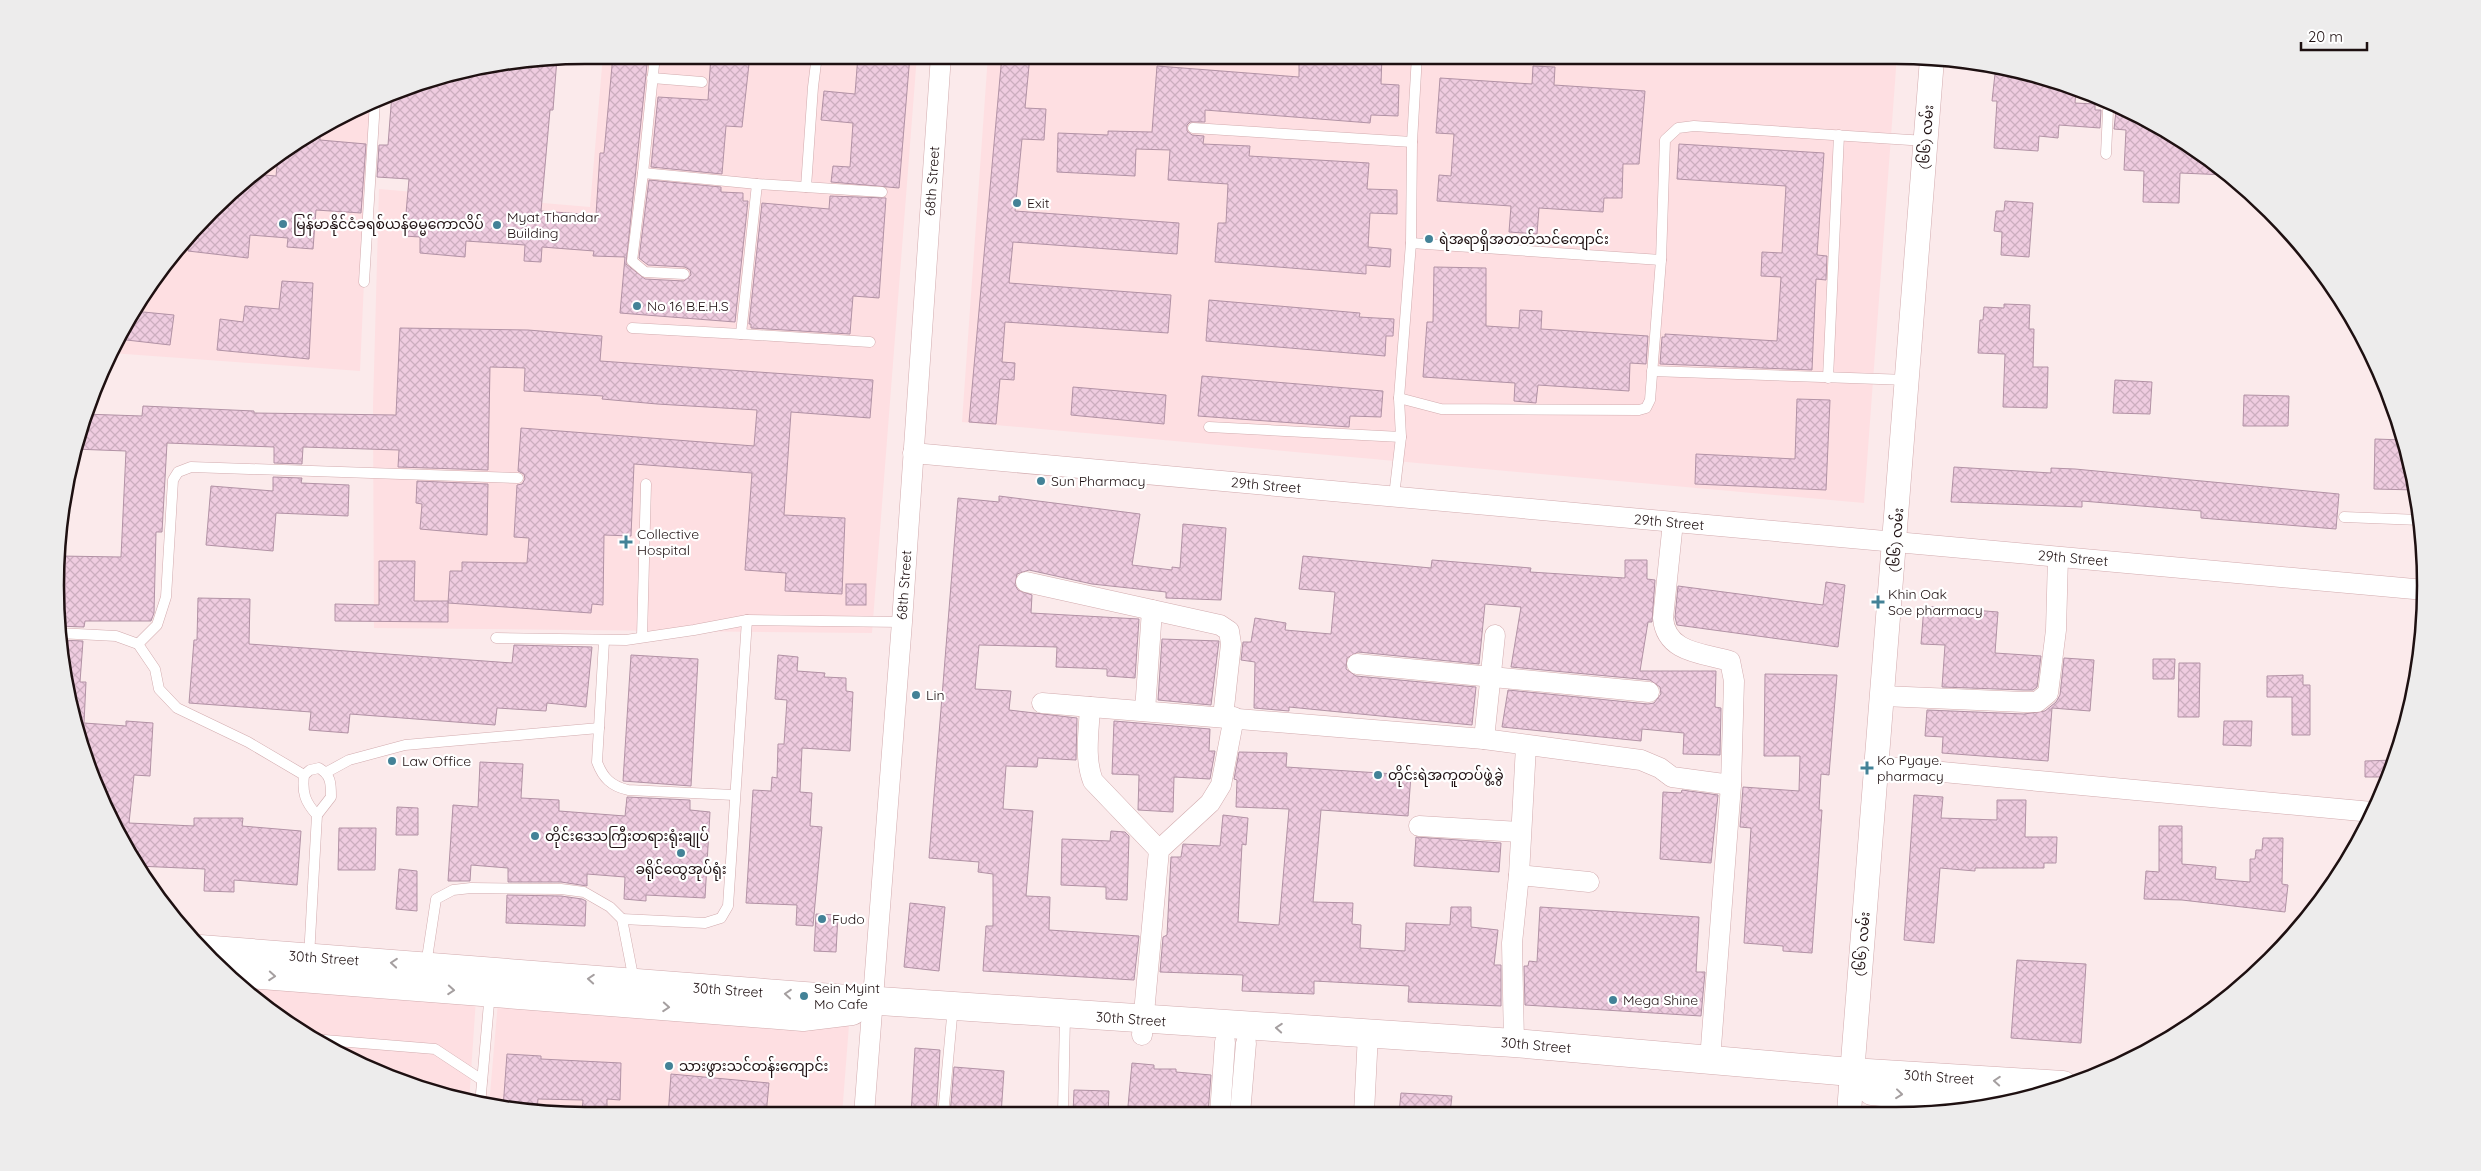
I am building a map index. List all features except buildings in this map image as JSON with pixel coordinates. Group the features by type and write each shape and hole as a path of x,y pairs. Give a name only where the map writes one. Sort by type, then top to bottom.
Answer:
{"main road":[{"name":"30th Street","path":"214,951 307,967 424,977 719,1000 871,1004 1144,1027 1368,1042 1524,1061 1974,1101"},
{"name":"30th Street","path":"234,971 307,967"},
{"name":"30th Street","path":"871,1004 952,1017 1066,1021"},
{"name":"30th Street","path":"1144,1027 1236,1042 1514,1043 1710,1060 1850,1091 2043,1086"}],"street":[{"name":"68th Street","path":"865,1107 902,622 940,64"},
{"name":"(၆၆) လမ်း","path":"1850,1091 1896,542 1932,65"},
{"name":"29th Street","path":"913,453 2417,589"},
{"path":"1673,522 1663,618 1664,630 1676,646 1730,661 1734,681 1731,785 1710,1060"},
{"path":"1883,696 2024,702 2037,702 2044,699 2048,693 2055,645 2058,557"},
{"path":"1026,582 1220,625 1228,631 1231,644 1229,717 1221,785 1210,803 1159,850 1144,1027"},
{"path":"1145,711 1152,610"},
{"path":"1484,739 1495,635"},
{"path":"1357,664 1649,692"},
{"path":"1042,703 1484,739 1641,760 1660,768 1672,777 1731,785"},
{"path":"1090,707 1088,754 1089,770 1093,781 1159,850"},
{"path":"1514,1043 1512,943 1519,875 1526,746"},
{"path":"1878,766 2365,811"},
{"path":"1419,826 1520,832"},
{"path":"1519,875 1589,882"},
{"path":"1222,1107 1236,1042"},
{"path":"1236,1042 1240,1107"},
{"path":"1364,1107 1368,1042"}],"lane":[{"path":"654,64 632,261 645,272 684,274"},
{"path":"806,187 816,64"},
{"path":"1394,496 1401,437 1399,398 1411,243 1412,142 1416,64"},
{"path":"652,78 702,82"},
{"path":"364,282 375,109"},
{"path":"2106,154 2109,110"},
{"path":"1399,398 1441,408 1639,410 1646,408 1650,400 1661,260 1664,140 1678,128 1694,126 1926,141"},
{"path":"1193,128 1412,142"},
{"path":"1828,378 1839,135"},
{"path":"643,173 757,184 882,192"},
{"path":"741,334 757,184"},
{"path":"1411,243 1661,260"},
{"path":"632,328 870,342"},
{"path":"1652,371 1908,380"},
{"path":"1209,427 1401,437"},
{"path":"138,644 157,625 166,597 173,480 178,472 191,467 518,478"},
{"path":"642,637 646,484"},
{"path":"2344,517 2413,520"},
{"path":"496,638 604,641 642,637 747,620 902,622"},
{"path":"622,919 705,923 720,918 728,906 747,620"},
{"path":"66,633 116,636 138,644 154,669 159,689 177,708 248,742 304,776"},
{"path":"604,641 597,762 602,775 616,787 628,790 734,795"},
{"path":"327,772 349,760 405,745 599,728"},
{"path":"307,967 317,815 331,797 331,785 327,772 319,768 310,770 304,776 306,804 317,815"},
{"path":"424,977 436,899 453,890 498,888 561,889 584,892 610,907 622,919 634,994"},
{"path":"481,1096 491,982"},
{"path":"944,1107 952,1017"},
{"path":"1062,1107 1066,1021"},
{"path":"332,1041 435,1049 482,1080"}],"shaded area":[{"path":"602,64 916,64 872,633 374,628 373,406 379,189 590,207"},
{"name":"ရဲအရာရှိအတတ်သင်ကျောင်း","path":"987,64 1896,64 1864,503 962,422"},
{"name":"မြန်မာနိုင်ငံခရစ်ယန်ဓမ္မကောလိပ်","path":"372,110 360,371 119,354 152,296 172,268 193,241 241,193 296,152 325,134"},
{"path":"478,969 470,1094 418,1080 386,1068 355,1053 296,1019 249,984"},
{"name":"သားဖွားသင်တန်းကျောင်း","path":"498,1002 849,1025 843,1107 586,1107 517,1103 490,1098"}],"place":[{"name":"Exit","path":"1017,203"},
{"name":"မြန်မာနိုင်ငံခရစ်ယန်ဓမ္မကောလိပ်","path":"283,224"},
{"name":"Myat Thandar Building","path":"497,225"},
{"name":"ရဲအရာရှိအတတ်သင်ကျောင်း","path":"1429,239"},
{"name":"No 16 B.E.H.S","path":"637,306"},
{"name":"Sun Pharmacy","path":"1041,481"},
{"name":"Collective Hospital","path":"626,542"},
{"name":"Khin Oak Soe pharmacy","path":"1878,602"},
{"name":"Lin","path":"916,695"},
{"name":"Law Office","path":"392,761"},
{"name":"Ko Pyaye. pharmacy","path":"1867,768"},
{"name":"တိုင်းရဲအကူတပ်ဖွဲ့ခွဲ","path":"1378,775"},
{"name":"တိုင်းဒေသကြီးတရားရုံးချုပ်","path":"535,836"},
{"name":"ခရိုင်ထွေအုပ်ရုံး","path":"681,853"},
{"name":"Fudo","path":"822,919"},
{"name":"Sein Myint Mo Cafe","path":"804,996"},
{"name":"Mega Shine","path":"1613,1000"},
{"name":"သားဖွားသင်တန်းကျောင်း","path":"669,1066"}]}
